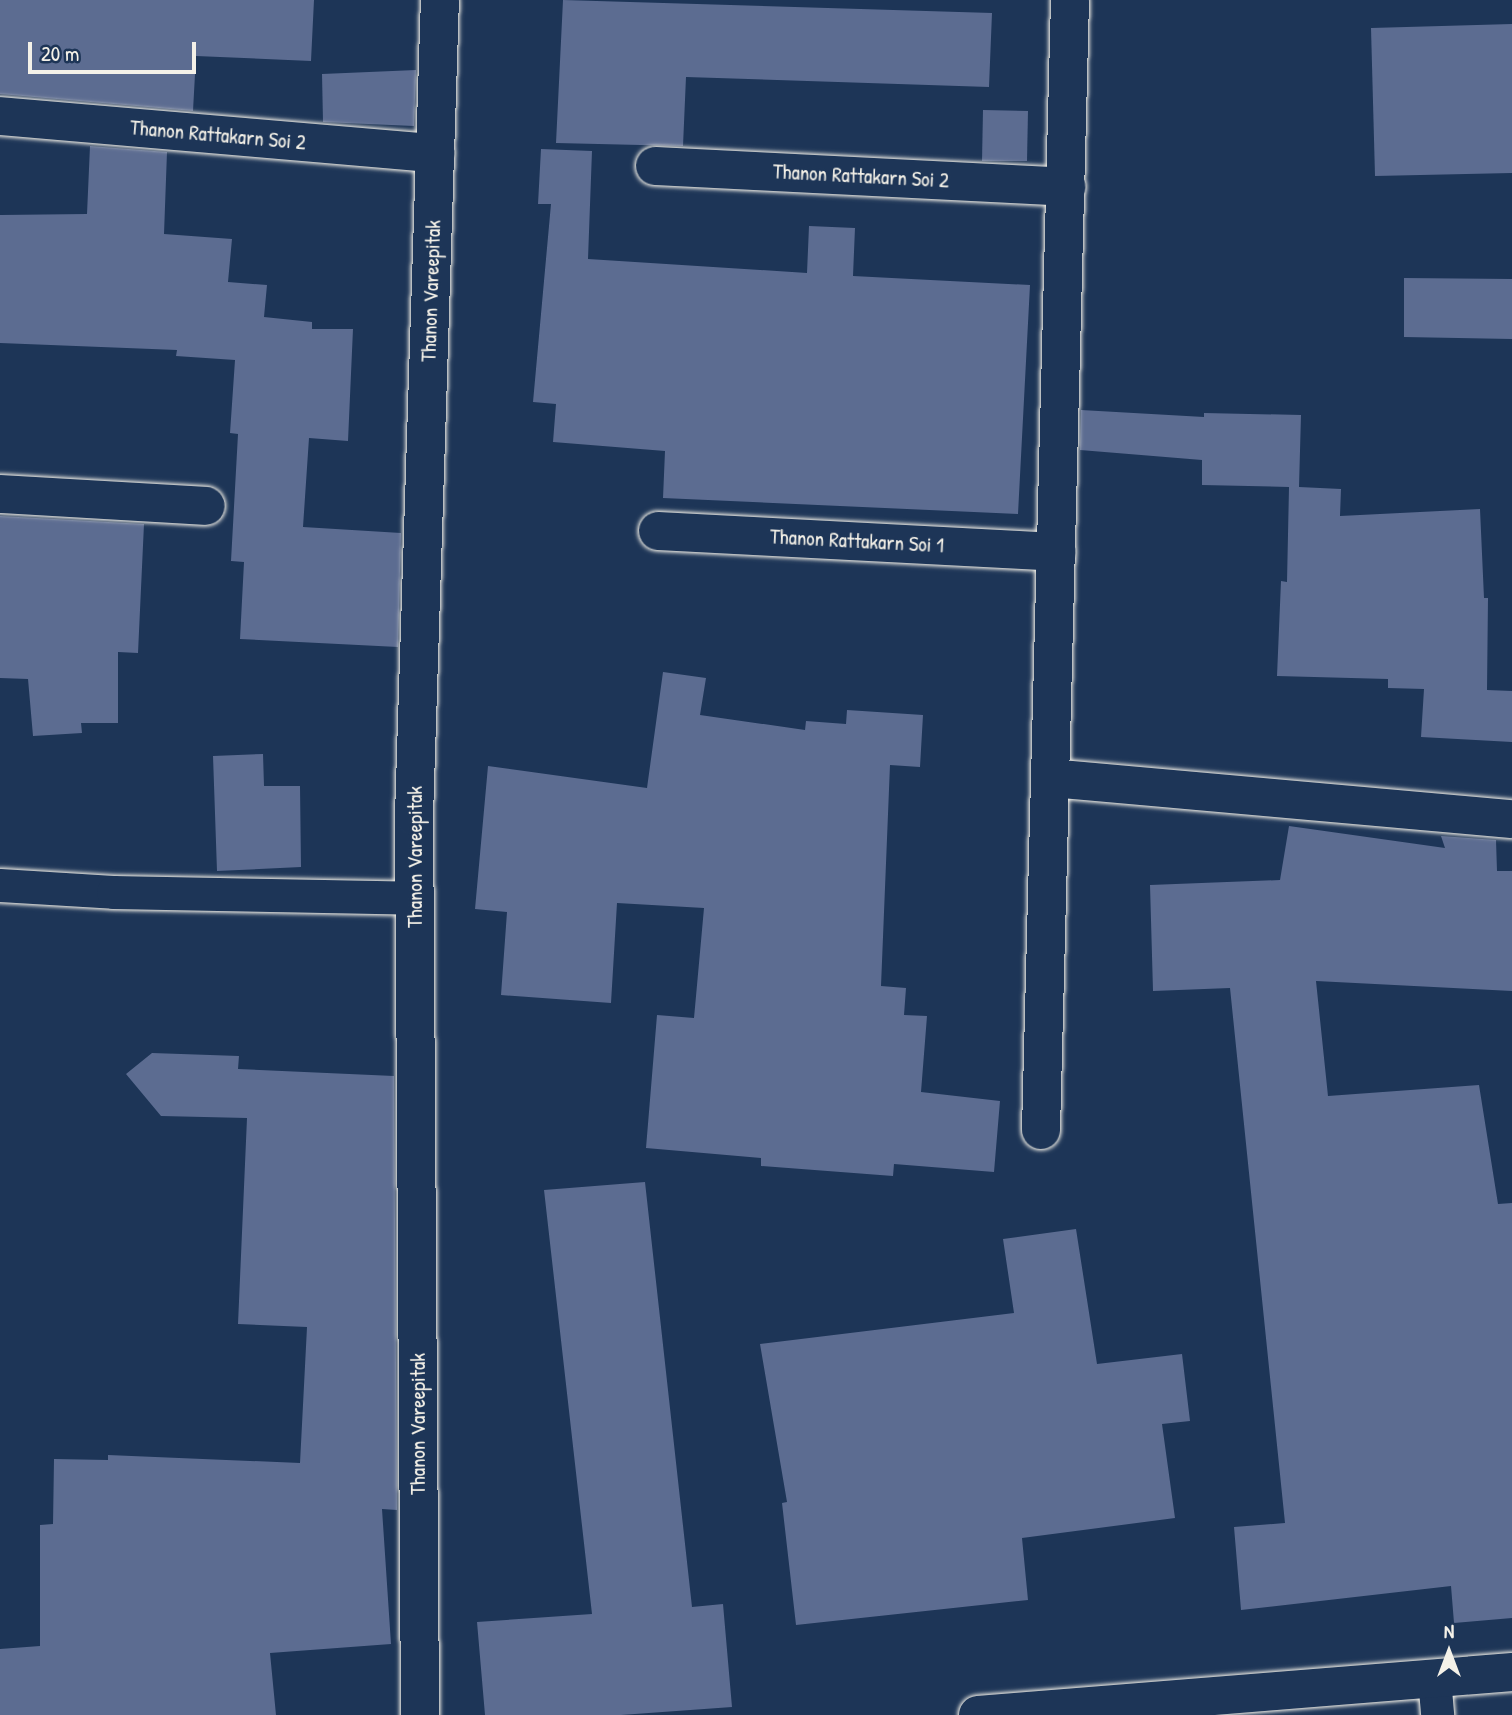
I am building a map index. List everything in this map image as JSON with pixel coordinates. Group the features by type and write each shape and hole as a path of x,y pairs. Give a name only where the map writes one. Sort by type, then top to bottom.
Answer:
{"street":[{"name":"Thanon Vareepitak","path":"420,1715 415,898 440,0"},
{"path":"1041,1130 1070,0"},
{"name":"Thanon Rattakarn Soi 2","path":"0,116 435,153"},
{"name":"Thanon Rattakarn Soi 2","path":"655,166 1066,187"},
{"path":"0,494 206,506"},
{"name":"Thanon Rattakarn Soi 1","path":"658,531 1056,552"},
{"path":"1051,778 1512,819"},
{"path":"978,1715 1435,1697 1512,1672"}],"lane":[{"path":"0,885 113,892 415,898"}],"building":[{"path":"0,0 314,0 311,61 196,56 193,111 0,94"},
{"path":"563,0 992,13 989,87 686,77 683,146 556,143"},
{"path":"1512,24 1512,173 1375,176 1371,28"},
{"path":"416,70 414,126 323,122 322,74"},
{"path":"983,110 1028,111 1027,161 982,161"},
{"path":"90,146 167,152 164,234 232,239 228,282 267,285 264,317 312,322 312,329 353,329 348,441 309,438 303,527 401,533 398,647 240,639 244,562 231,561 238,434 230,433 235,360 176,356 177,350 0,343 0,215 87,214"},
{"path":"541,149 592,151 588,259 807,273 809,226 855,228 853,276 1030,285 1018,514 663,498 665,451 553,442 556,404 533,402 551,204 538,204"},
{"path":"1404,278 1512,279 1512,339 1404,337"},
{"path":"1081,410 1204,417 1204,413 1301,415 1299,487 1341,489 1340,516 1480,509 1484,598 1488,598 1487,690 1512,691 1512,742 1421,737 1424,689 1388,688 1388,679 1277,676 1281,581 1287,582 1289,487 1202,485 1202,460 1080,450"},
{"path":"0,516 144,524 138,653 118,652 118,723 81,723 82,733 33,736 28,679 0,678"},
{"path":"663,672 706,678 700,715 805,730 806,721 846,724 847,710 923,715 920,767 890,765 881,986 906,988 904,1015 927,1016 921,1092 1000,1101 994,1172 894,1164 893,1176 761,1166 761,1158 646,1148 657,1015 694,1018 704,908 617,903 611,1003 501,995 507,912 475,909 488,766 647,788"},
{"path":"263,754 264,786 300,786 301,867 217,871 213,756"},
{"path":"1289,826 1445,848 1441,836 1496,840 1497,871 1512,871 1512,991 1316,981 1328,1096 1479,1085 1498,1204 1512,1203 1512,1618 1454,1623 1451,1586 1241,1610 1234,1527 1285,1523 1230,988 1153,991 1150,885 1280,880"},
{"path":"152,1053 239,1056 238,1069 394,1076 397,1510 382,1509 391,1644 270,1653 276,1715 0,1715 0,1649 40,1646 40,1525 53,1524 54,1459 108,1460 108,1455 300,1463 307,1327 238,1324 247,1118 161,1116 126,1074"},
{"path":"645,1182 692,1607 723,1604 732,1707 621,1715 485,1715 477,1622 592,1614 544,1190"},
{"path":"1076,1229 1097,1364 1182,1354 1190,1421 1162,1424 1175,1518 1022,1538 1028,1600 796,1625 782,1503 787,1502 760,1344 1014,1313 1003,1239"}]}
